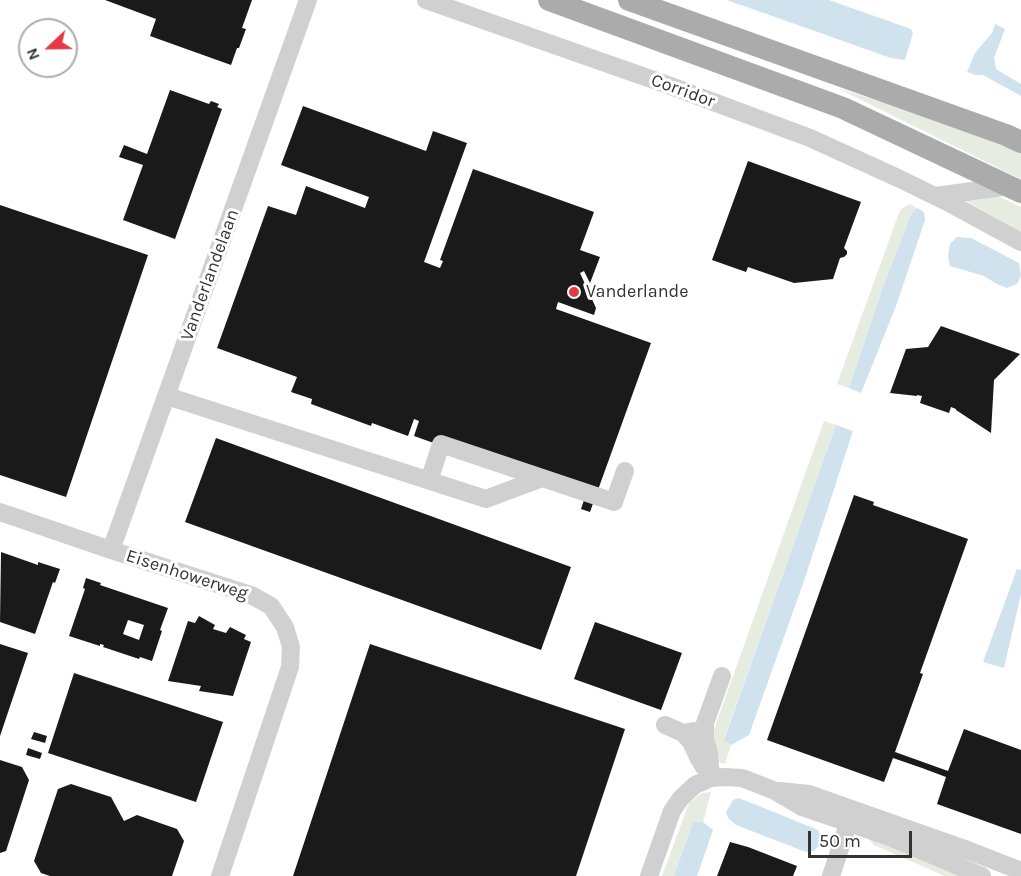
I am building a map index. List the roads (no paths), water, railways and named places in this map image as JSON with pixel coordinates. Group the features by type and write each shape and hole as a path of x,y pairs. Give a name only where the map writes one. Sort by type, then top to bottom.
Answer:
{"main road":[{"path":"549,0 843,108 1016,189"},
{"path":"629,0 1021,142"}],"street":[{"name":"Vanderlandelaan","path":"111,550 308,0"},
{"name":"Corridor","path":"426,0 810,138 935,196 1021,242"},
{"path":"935,196 1016,189"},
{"path":"167,396 486,499 542,478"},
{"path":"429,481 441,444 614,502 625,471"},
{"name":"Eisenhowerweg","path":"0,512 251,595 271,606 285,627 291,647 290,667 220,876"},
{"path":"711,778 709,753 705,740 705,723 722,676"},
{"path":"683,733 698,729 705,723"},
{"path":"664,725 683,733 692,742 711,778"},
{"path":"650,876 672,812 681,798 695,785 711,778 724,777 742,778 773,790 802,807 851,817 962,848 1021,871"},
{"path":"831,876 851,817"},
{"path":"851,817 887,836 982,876"}],"water":[{"path":"727,0 829,0 911,29 913,33 905,60 891,58"},
{"path":"995,24 1005,29 994,58 996,69 1021,84 1021,96 983,75 967,72 975,53 992,33"},
{"path":"917,208 924,212 925,220 896,306 861,393 849,388 883,287 911,214"},
{"path":"957,237 971,238 1019,263 1021,276 1017,284 1007,288 984,276 950,266 948,256 950,244"},
{"path":"836,425 853,431 804,581 749,735 731,745 724,740"},
{"path":"1017,569 1021,570 1021,594 1004,668 983,662"},
{"path":"738,798 818,830 821,836 820,844 813,851 806,852 736,825 728,818 726,812 733,800"},
{"path":"693,822 703,822 713,830 697,876 674,876"}],"place":[{"name":"Vanderlande","path":"574,292"}]}
